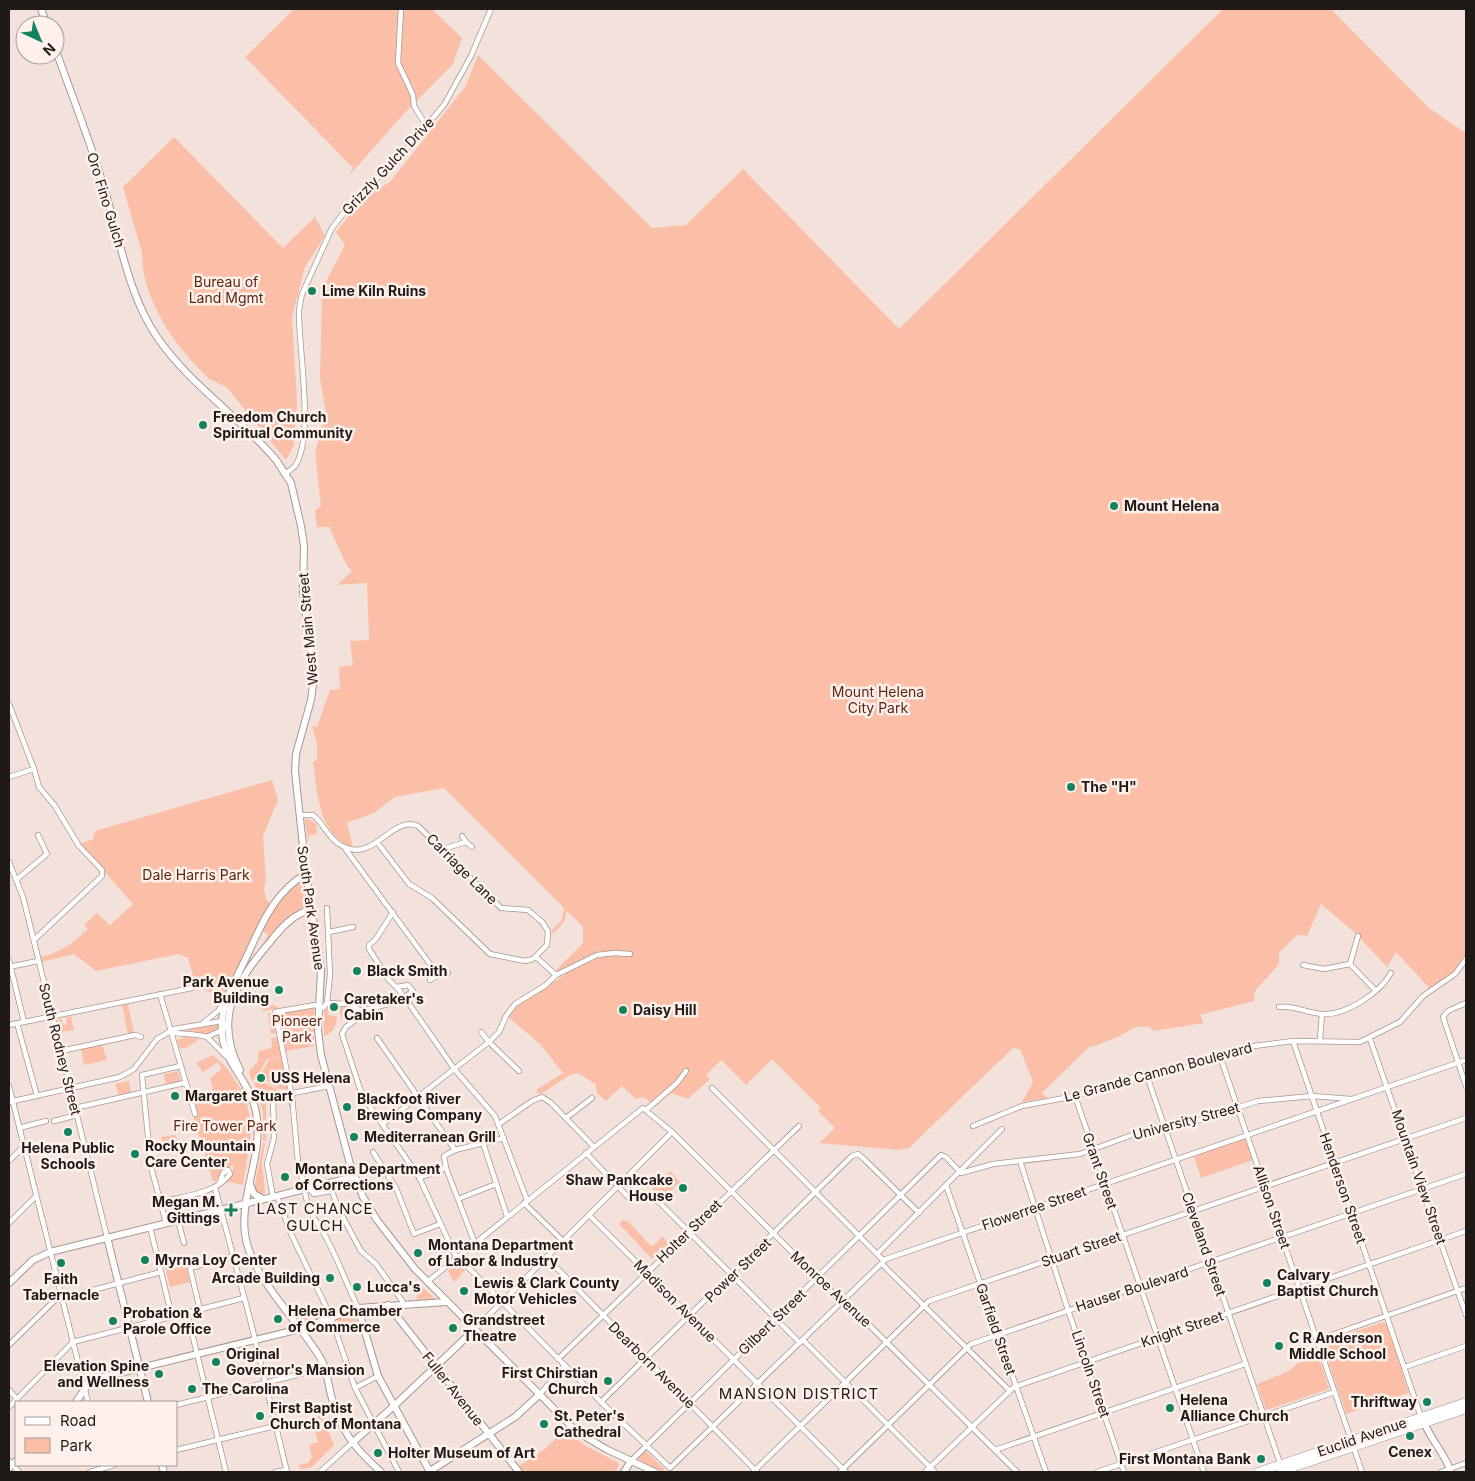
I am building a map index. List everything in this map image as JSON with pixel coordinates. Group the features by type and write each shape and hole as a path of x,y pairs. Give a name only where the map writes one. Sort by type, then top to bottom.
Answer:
{"highway":[{"name":"Euclid Avenue","path":"1258,1472 1281,1470 1422,1420 1466,1402"},
{"name":"Euclid Avenue","path":"1422,1420 1466,1409"}],"street":[{"path":"401,9 398,63 413,95 414,106 427,127"},
{"name":"Grizzly Gulch Drive","path":"286,473 295,466 298,460 305,417 298,316 302,294 340,216 427,127 444,105 460,79 491,9"},
{"name":"Oro Fino Gulch","path":"61,65 103,185 133,288 144,314 165,347 200,385 264,446 286,473"},
{"name":"West Main Street","path":"286,473 296,500 304,546 303,593 314,677 312,700 295,760 300,815"},
{"path":"9,704 34,769 38,787 55,806 79,846 102,870 102,876 34,940"},
{"path":"9,778 34,769"},
{"path":"300,815 313,815 332,838 344,846 357,850 356,858 359,866"},
{"name":"South Park Avenue","path":"300,815 306,874 321,970 319,1042 354,1177 377,1220 427,1282 538,1395 576,1431 649,1471"},
{"name":"Carriage Lane","path":"357,850 377,842 399,827 411,823 420,828 501,908 528,910 542,922 548,931 549,937 547,945 536,957"},
{"path":"16,880 47,854 38,835"},
{"path":"462,836 472,847"},
{"path":"377,842 409,884 432,898 490,954 526,961 536,957 556,975"},
{"path":"443,850 466,842"},
{"path":"344,846 438,975"},
{"name":"South Rodney Street","path":"9,862 23,897 107,1238"},
{"path":"203,1023 214,1015 224,1002 258,930 270,910 289,886 306,874"},
{"path":"327,908 330,975 329,1003"},
{"path":"311,910 295,916 279,931 249,967 233,995 225,1026 232,1051 253,1100 258,1128 246,1204 245,1234 255,1265 300,1328 325,1368 336,1414 352,1443 381,1472"},
{"path":"393,912 376,939 369,945 370,949 389,980 410,1005 454,1070 495,1116 526,1201 563,1241"},
{"path":"329,932 354,927"},
{"path":"1350,964 1358,936"},
{"path":"383,1124 489,1042 499,1032 506,1016 515,1004 546,985 556,975 597,955 630,954"},
{"name":"Le Grande Cannon Boulevard","path":"973,1126 1022,1106 1075,1096 1146,1073 1179,1070 1246,1047 1294,1041 1360,1042 1370,1039 1400,1022 1423,996 1455,974 1466,959"},
{"path":"9,960 24,1022"},
{"path":"10,967 38,961"},
{"path":"1303,965 1324,969 1350,964"},
{"path":"1350,964 1376,991"},
{"path":"430,980 438,975 448,973"},
{"path":"1279,1007 1289,1006 1322,1014 1347,1008 1376,991 1391,973"},
{"path":"398,989 408,985 413,991 399,1001 362,1011 347,1004 329,1003 323,1008 315,1005 275,1012 291,1094 298,1162 306,1189 310,1216 324,1233 351,1286 378,1376 430,1472 515,1417 565,1365"},
{"path":"9,1025 192,988"},
{"path":"160,994 184,1083 195,1114"},
{"path":"224,1002 229,1060"},
{"path":"1466,1002 1444,1013 1444,1020 1466,1086"},
{"path":"362,1011 362,1015 346,1027 342,1034 358,1085 362,1094 419,1178 457,1257 645,1446"},
{"path":"1320,1040 1322,1014"},
{"path":"11,1101 70,1090 120,1077 136,1067 157,1039 174,1029 203,1023 225,1026"},
{"path":"17,1024 36,1096"},
{"path":"207,1037 225,1026"},
{"path":"171,1032 176,1034 194,1033 207,1037 229,1060 246,1084"},
{"path":"481,1032 519,1071"},
{"path":"61,1051 135,1035 141,1037"},
{"path":"376,1038 420,1097 455,1150"},
{"name":"Mountain View Street","path":"1370,1039 1466,1315"},
{"name":"Henderson Street","path":"1294,1041 1335,1162 1350,1213 1388,1315 1422,1420 1428,1434 1443,1453 1451,1471"},
{"name":"Allison Street","path":"1220,1056 1362,1472"},
{"name":"Flowerree Street","path":"645,1446 670,1468 883,1262 1034,1208 1466,1060"},
{"path":"166,1222 151,1167 145,1092 142,1078 144,1073 180,1066"},
{"path":"427,1282 474,1241 677,1083 686,1071"},
{"name":"Cleveland Street","path":"1146,1073 1281,1470"},
{"path":"75,1108 184,1083"},
{"path":"9,1086 11,1101 88,1401"},
{"path":"329,1086 272,1097 274,1138 267,1164 275,1196 331,1317 355,1388 399,1472"},
{"path":"712,1088 1009,1390"},
{"name":"Grant Street","path":"1075,1096 1204,1472"},
{"name":"University Street","path":"961,1172 976,1167 1080,1154 1154,1128 1184,1125 1258,1101 1312,1096 1352,1099"},
{"path":"499,1124 540,1097 551,1103 594,1147"},
{"path":"566,1118 592,1098"},
{"name":"Monroe Avenue","path":"644,1109 672,1132 817,1278 838,1298 844,1300 1017,1472"},
{"path":"54,1121 77,1115"},
{"name":"Stuart Street","path":"755,1472 886,1341 929,1301 1466,1118"},
{"path":"19,1128 46,1122"},
{"name":"Holter Street","path":"558,1359 799,1126"},
{"path":"877,1254 1002,1129"},
{"path":"320,1472 436,1367 672,1132"},
{"path":"474,1241 446,1168 444,1156 455,1150 504,1138"},
{"path":"483,1143 507,1216"},
{"path":"9,1161 24,1146"},
{"path":"373,1152 396,1188 414,1234 440,1224"},
{"path":"586,1153 630,1199 644,1196 655,1199 776,1318 845,1382 935,1472"},
{"name":"Gilbert Street","path":"631,1461 941,1155 946,1157 961,1172"},
{"name":"Power Street","path":"601,1402 775,1235 852,1156 861,1156 902,1195"},
{"name":"Lincoln Street","path":"1020,1161 1068,1310 1124,1472"},
{"path":"419,1178 446,1168"},
{"name":"Hauser Boulevard","path":"843,1471 966,1347 997,1334 1140,1287 1466,1174"},
{"path":"9,1284 33,1260 50,1252 354,1177"},
{"path":"250,1182 254,1194 263,1199"},
{"path":"329,1183 330,1191 361,1251 376,1264 405,1305"},
{"path":"458,1199 496,1184"},
{"name":"Garfield Street","path":"946,1185 1046,1472"},
{"path":"161,1202 217,1186 221,1211 266,1382 287,1471 275,1472"},
{"path":"306,1189 314,1194 330,1191"},
{"path":"902,1195 919,1212"},
{"path":"9,1223 36,1196"},
{"name":"Madison Avenue","path":"589,1215 734,1359 843,1471"},
{"path":"178,1220 184,1243"},
{"path":"150,1227 172,1317"},
{"name":"Knight Street","path":"925,1472 1009,1390 1017,1386 1466,1231"},
{"path":"107,1238 148,1401"},
{"path":"200,1310 190,1268 234,1256"},
{"name":"Dearborn Avenue","path":"546,1257 714,1427 755,1472"},
{"path":"9,1346 55,1300 161,1272"},
{"path":"1317,1340 1466,1288"},
{"path":"9,1407 73,1342 244,1298"},
{"path":"77,1401 85,1387 99,1378 287,1332 358,1308 446,1302"},
{"name":"Fuller Avenue","path":"388,1305 519,1472"},
{"path":"187,1313 226,1472"},
{"path":"287,1332 290,1326 289,1313"},
{"path":"1405,1367 1466,1346"},
{"path":"995,1450 1245,1364"},
{"path":"178,1404 325,1368"},
{"path":"355,1388 378,1376"},
{"path":"9,1390 17,1399"},
{"path":"1097,1472 1335,1392"},
{"path":"178,1450 275,1426"},
{"path":"624,1472 631,1461"},
{"path":"12,1464 19,1472"},
{"path":"1441,1472 1451,1471 1466,1464"},
{"path":"90,1472 102,1468"}],"green space":[{"path":"294,9 432,9 462,38 453,64 399,119 347,178 353,168 245,57"},
{"name":"Mount Helena City Park","path":"1223,9 1331,9 1429,108 1466,133 1466,958 1455,972 1430,989 1396,952 1387,967 1354,932 1321,904 1307,936 1297,935 1279,953 1279,964 1255,991 1254,1001 1200,1015 1204,1023 1153,1031 1150,1027 1136,1027 1117,1037 1092,1047 1090,1046 1042,1093 1047,1098 1022,1102 1033,1082 1020,1049 1013,1048 909,1148 900,1150 819,1143 835,1128 818,1111 821,1108 772,1059 746,1085 721,1060 706,1075 710,1079 688,1099 671,1093 655,1107 644,1097 636,1099 622,1086 606,1101 597,1093 595,1084 578,1073 570,1075 541,1094 537,1093 537,1089 563,1073 540,1044 508,1017 514,1007 566,974 565,972 555,971 583,943 583,927 567,911 564,922 553,934 552,930 562,920 564,908 444,788 395,797 374,813 347,823 353,847 342,842 333,834 326,823 318,799 313,762 317,760 317,744 312,726 317,727 330,690 340,689 339,667 353,665 350,641 369,640 367,583 337,585 352,571 347,566 329,527 317,527 315,510 321,506 315,453 326,413 320,378 322,289 345,245 336,232 362,199 390,182 465,87 478,55 652,228 686,225 743,169 899,329"},
{"name":"Bureau of Land Mgmt","path":"174,137 283,248 315,217 325,236 305,267 292,317 297,401 294,445 286,460 228,389 208,378 184,352 163,321 147,288 142,253 123,187"},
{"name":"Dale Harris Park","path":"272,780 278,800 263,836 266,880 264,889 266,899 271,905 256,930 222,1003 213,993 196,987 188,958 179,954 96,971 74,954 42,962 41,957 61,950 88,929 84,925 97,913 110,925 133,904 80,844 93,839 95,831"},
{"path":"305,819 309,819 316,824 317,834 309,835 308,843"},
{"path":"301,880 305,906 294,914 261,949 268,935 260,929 281,897"},
{"path":"265,1001 266,1006 273,1005 280,1008 263,1011 258,1002"},
{"path":"128,1004 134,1033 128,1034 122,1005"},
{"path":"339,1004 355,1008 354,1017 341,1019"},
{"name":"Pioneer Park","path":"314,1006 314,1046 286,1051 279,1016 282,1013"},
{"path":"328,1007 328,1015 337,1016 337,1020 332,1031 324,1036 324,1011"},
{"path":"268,1013 272,1013 276,1033 271,1034"},
{"path":"71,1016 74,1030 61,1032 58,1019 61,1018 63,1025 67,1024 66,1017"},
{"path":"219,1023 220,1030 209,1035 188,1030 176,1031"},
{"path":"184,1037 199,1039 188,1047 180,1049 177,1040"},
{"path":"277,1037 281,1056 266,1060 258,1076 252,1081 249,1072 258,1061 259,1051 272,1048 271,1038"},
{"path":"102,1044 107,1060 84,1065 81,1049"},
{"path":"213,1055 227,1068 240,1088 215,1097 202,1098 196,1097 191,1093 202,1097 212,1095 211,1091 213,1089 210,1078 222,1069 218,1062 203,1072 196,1063"},
{"path":"283,1056 287,1090 271,1085 265,1079 262,1072 269,1060"},
{"path":"178,1071 181,1082 166,1085 164,1074"},
{"path":"129,1081 131,1092 119,1095 115,1084"},
{"path":"254,1083 265,1083 285,1093 272,1097 266,1103 266,1141 263,1140 263,1113"},
{"name":"Fire Tower Park","path":"243,1087 252,1126 243,1185 229,1182 220,1185 231,1177 234,1165 225,1169 216,1181 213,1182 194,1120 194,1116 197,1115 193,1100 209,1100"},
{"path":"176,1135 178,1145 164,1150 161,1137"},
{"path":"1244,1139 1253,1160 1201,1178 1194,1156"},
{"path":"263,1143 265,1143 262,1163 265,1193 259,1195 254,1189"},
{"path":"670,1171 680,1182 662,1199 652,1188"},
{"path":"623,1220 629,1222 649,1244 653,1246 663,1236 668,1245 652,1259 619,1224"},
{"path":"458,1262 465,1270 454,1282 448,1271"},
{"path":"185,1263 190,1282 170,1287 165,1267"},
{"path":"415,1280 435,1299 417,1300 417,1294 423,1289"},
{"path":"305,1305 309,1321 307,1322 301,1319 296,1312"},
{"path":"354,1314 358,1327 341,1332 337,1319"},
{"path":"1383,1322 1386,1323 1409,1393 1346,1414 1323,1346 1324,1342"},
{"path":"1318,1355 1329,1389 1266,1410 1257,1384 1289,1371 1298,1363"},
{"path":"318,1416 322,1417 334,1445 312,1467 300,1469 299,1465 308,1463 312,1457 309,1445 318,1442 314,1428"},
{"path":"566,1428 584,1445 617,1462 619,1465 616,1472 524,1472 519,1466 545,1449"},
{"path":"645,1450 665,1470 663,1472 639,1460 639,1456"}],"waterway":[{"path":"289,1101 290,1107"},
{"path":"300,1158 302,1167"}],"place":[{"name":"Lime Kiln Ruins","path":"312,291"},
{"name":"Freedom Church Spiritual Community","path":"203,425"},
{"name":"Mount Helena","path":"1114,506"},
{"name":"The \"H\"","path":"1071,787"},
{"name":"Black Smith","path":"357,971"},
{"name":"Park Avenue Building","path":"279,990"},
{"name":"Caretaker's Cabin","path":"334,1007"},
{"name":"Daisy Hill","path":"623,1010"},
{"name":"USS Helena","path":"261,1078"},
{"name":"Margaret Stuart","path":"175,1096"},
{"name":"Blackfoot River Brewing Company","path":"347,1107"},
{"name":"Helena Public Schools","path":"68,1132"},
{"name":"Mediterranean Grill","path":"354,1137"},
{"name":"Rocky Mountain Care Center","path":"135,1154"},
{"name":"Montana Department of Corrections","path":"285,1177"},
{"name":"Shaw Pankcake House","path":"683,1188"},
{"name":"Megan M. Gittings","path":"231,1210"},
{"name":"Montana Department of Labor & Industry","path":"418,1253"},
{"name":"Myrna Loy Center","path":"145,1260"},
{"name":"Faith Tabernacle","path":"61,1263"},
{"name":"Arcade Building","path":"330,1278"},
{"name":"Calvary Baptist Church","path":"1267,1283"},
{"name":"Lucca's","path":"357,1287"},
{"name":"Lewis & Clark County Motor Vehicles","path":"464,1291"},
{"name":"Helena Chamber of Commerce","path":"278,1319"},
{"name":"Probation & Parole Office","path":"113,1321"},
{"name":"Grandstreet Theatre","path":"453,1328"},
{"name":"C R Anderson Middle School","path":"1279,1346"},
{"name":"Original Governor's Mansion","path":"216,1362"},
{"name":"Elevation Spine and Wellness","path":"159,1374"},
{"name":"First Chirstian Church","path":"608,1381"},
{"name":"The Carolina","path":"192,1389"},
{"name":"Thriftway","path":"1427,1402"},
{"name":"Helena Alliance Church","path":"1170,1408"},
{"name":"First Baptist Church of Montana","path":"260,1416"},
{"name":"St. Peter's Cathedral","path":"544,1424"},
{"name":"Cenex","path":"1410,1436"},
{"name":"Holter Museum of Art","path":"378,1453"},
{"name":"First Montana Bank","path":"1261,1459"}],"district":[{"name":"LAST CHANCE GULCH","path":"315,1218"},
{"name":"MANSION DISTRICT","path":"799,1394"}]}
